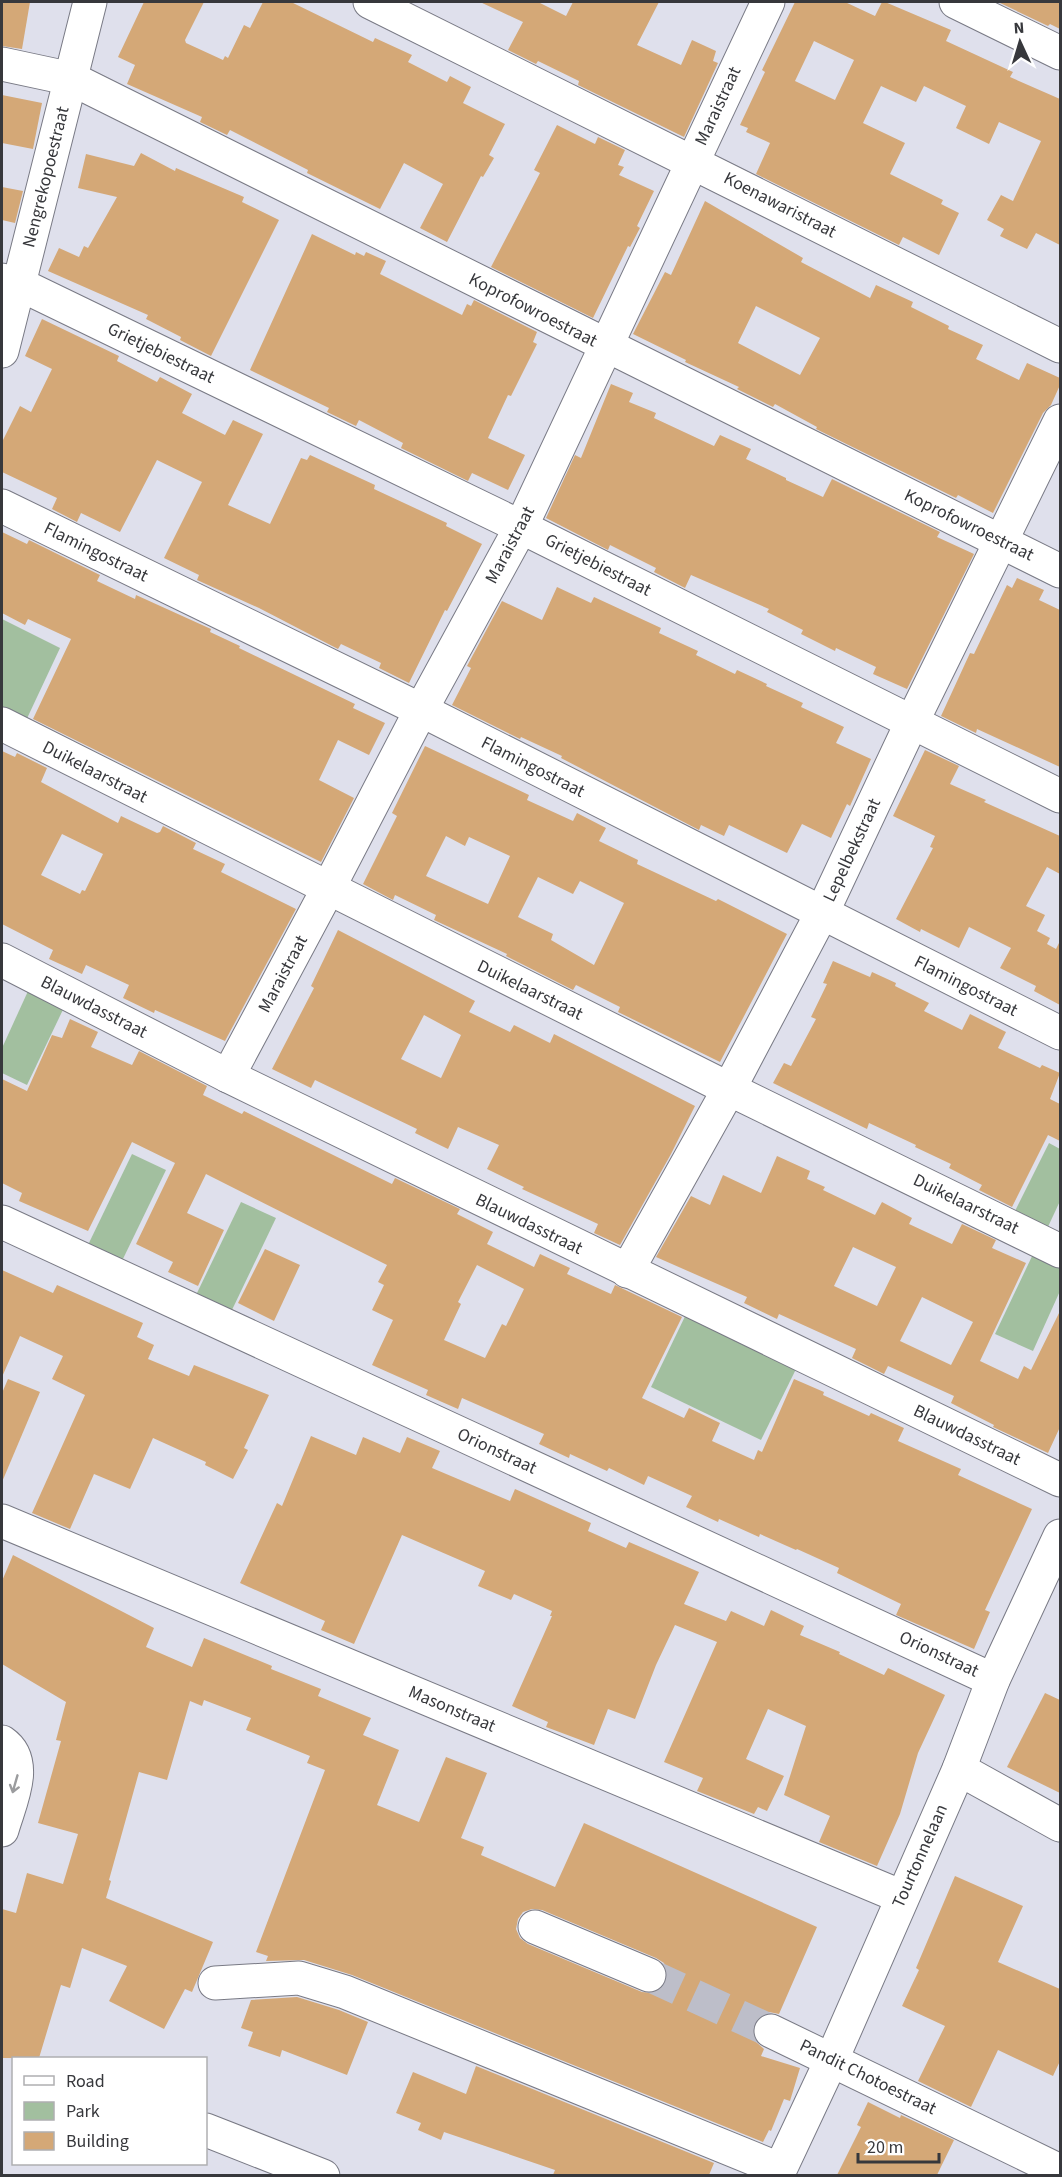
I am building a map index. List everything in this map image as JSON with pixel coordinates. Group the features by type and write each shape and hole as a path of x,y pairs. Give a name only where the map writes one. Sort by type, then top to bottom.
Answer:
{"street":[{"name":"Nengrekopoestraat","path":"2,351 10,282 72,80 90,2"},
{"name":"Koenawaristraat","path":"370,2 1060,346"},
{"name":"Maraistraat","path":"228,1076 521,526 768,2"},
{"path":"956,2 1060,53"},
{"name":"Koprofowroestraat","path":"2,64 72,80 1060,571"},
{"name":"Grietjebiestraat","path":"10,282 521,526 1060,796"},
{"name":"Lepelbekstraat","path":"627,1271 729,1089 822,913 912,722 1060,421"},
{"name":"Flamingostraat","path":"2,506 421,710 1060,1033"},
{"name":"Duikelaarstraat","path":"2,724 729,1089 1060,1251"},
{"name":"Blauwdasstraat","path":"2,960 228,1076 1060,1480"},
{"name":"Orionstraat","path":"2,1222 993,1680"},
{"name":"Masonstraat","path":"2,1521 902,1897"},
{"name":"Tourtonnelaan","path":"778,2172 832,2059 959,1769 993,1680 1060,1536"},
{"path":"2,1742 9,1747 18,1772 2,1830"},
{"path":"959,1769 1060,1825"},
{"path":"535,1927 650,1976"},
{"path":"215,1983 298,1978 345,1992 778,2172"},
{"name":"Pandit Chotoestraat","path":"771,2031 1060,2171"},
{"path":"207,2130 323,2175"}],"green space":[{"path":"2,619 60,648 23,727 2,716"},
{"path":"34,978 70,995 27,1085 2,1073 2,1048"},
{"path":"1049,1143 1060,1149 1060,1201 1047,1229 1014,1213"},
{"path":"132,1154 166,1170 121,1263 87,1247"},
{"path":"241,1202 276,1218 231,1312 196,1295"},
{"path":"1035,1250 1060,1262 1060,1291 1033,1351 995,1334"},
{"path":"690,1306 801,1359 761,1440 651,1387"}],"building":[{"path":"2,2 30,2 22,49 2,46"},
{"path":"144,2 204,2 185,40 186,43 223,60 225,56 228,58 244,25 250,28 263,2 291,2 373,42 375,38 412,55 408,62 447,82 450,76 471,87 463,103 505,124 489,155 494,158 483,177 481,176 447,242 420,228 443,184 404,163 380,209 307,173 308,170 230,130 227,135 200,122 202,117 127,84 135,65 118,57"},
{"path":"480,2 538,2 566,16 573,2 659,2 637,45 681,65 692,40 716,51 713,61 718,63 684,137 578,85 579,81 538,61 536,64 508,50 523,22"},
{"path":"795,2 845,2 875,16 882,2 885,2 951,30 946,41 1013,72 1010,77 1060,99 1060,245 1036,233 1027,249 1000,236 1004,229 987,220 1001,195 1013,201 1041,141 999,122 989,144 956,128 966,106 924,86 916,102 881,86 863,123 905,143 890,174 943,200 941,204 959,213 939,255 903,237 899,245 756,174 770,143 746,132 748,128 740,125 765,72 762,70","holes":["814,41 854,60 835,100 795,81"]},
{"path":"998,2 1060,2 1060,29 1050,24 1048,26"},
{"path":"2,95 42,103 33,149 2,143"},
{"path":"557,125 595,144 598,137 625,150 618,165 624,167 619,175 654,191 637,226 640,228 630,247 628,246 593,318 491,267 540,173 534,170"},
{"path":"141,153 175,171 176,168 244,197 242,202 279,220 211,356 146,319 148,315 48,271 59,248 79,257 84,246 88,248 117,197 78,188 86,154 134,166"},
{"path":"2,187 23,191 15,223 2,220"},
{"path":"705,201 803,258 801,262 870,298 876,285 913,302 911,307 949,326 948,329 983,345 976,359 1019,380 1027,363 1060,378 1060,385 1051,405 1043,413 993,513 958,495 956,498 816,429 817,427 775,404 773,407 737,389 739,387 633,334 665,272 671,275","holes":["756,306 820,338 800,375 738,343"]},
{"path":"312,234 355,255 356,252 364,256 366,252 386,261 380,274 462,315 467,304 471,306 474,300 537,332 533,342 537,344 511,396 508,395 488,438 525,455 508,490 472,473 468,481 401,448 403,443 359,420 356,426 327,412 329,408 250,370"},
{"path":"42,319 119,356 117,361 157,382 160,377 192,394 182,413 225,435 233,420 263,434 228,505 270,524 301,458 307,460 310,455 375,485 374,489 447,523 446,526 482,544 447,611 445,610 409,683 379,668 381,663 341,644 338,649 259,608 197,580 199,575 164,558 202,482 157,460 120,532 81,513 77,522 52,509 57,498 2,472 2,442 20,406 31,412 52,369 25,356"},
{"path":"611,384 633,393 629,402 656,413 654,418 714,446 720,435 751,449 746,459 786,480 823,497 832,479 940,532 937,537 974,554 907,689 873,674 876,667 836,648 835,651 801,634 803,630 767,612 769,609 691,575 685,588 654,572 656,568 610,545 608,550 546,518 575,455 581,458"},
{"path":"2,532 27,544 29,540 100,575 97,581 135,599 136,595 211,629 210,632 240,646 239,648 355,704 353,708 385,723 369,755 338,740 319,780 354,798 321,862 33,719 71,639 28,619 25,625 2,613"},
{"path":"1017,578 1044,590 1039,600 1060,610 1060,767 977,729 976,733 941,716 970,653 974,654 1007,585 1012,588"},
{"path":"557,587 591,603 594,597 661,628 659,633 698,651 696,655 735,674 737,670 767,684 766,686 803,703 801,707 844,727 836,743 871,759 850,806 847,804 831,838 802,824 787,853 729,825 724,836 701,825 699,830 561,758 562,756 521,737 520,739 452,705 471,668 467,666 502,601 542,620"},
{"path":"425,746 529,795 527,800 573,821 577,813 606,828 599,841 638,860 637,864 716,901 718,899 787,934 720,1062 618,1012 620,1007 576,985 573,990 506,956 507,954 434,920 436,915 395,895 393,900 363,884 397,816 392,813","holes":["446,836 465,846 469,837 510,856 488,904 426,876","538,877 573,894 580,881 624,903 594,965 551,940 553,934 518,917"]},
{"path":"925,750 959,766 950,784 1060,836 1060,874 1047,867 1026,906 1045,915 1037,931 1050,938 1047,944 1056,949 1060,941 1060,1005 1034,991 1036,986 1000,968 1011,948 969,927 959,948 896,919 933,848 930,847 935,836 893,816"},
{"path":"2,751 15,757 17,753 47,768 41,782 118,823 121,816 157,833 163,826 196,843 193,849 225,864 221,872 296,909 225,1041 123,998 129,985 86,965 82,974 49,959 53,950 2,924","holes":["62,834 103,854 85,891 82,890 80,894 41,875"]},
{"path":"338,930 475,1001 469,1012 510,1032 514,1025 550,1043 554,1034 695,1106 620,1245 594,1233 598,1224 522,1189 524,1187 487,1169 499,1145 458,1127 448,1149 415,1133 417,1129 315,1080 311,1088 272,1069 314,988 311,986","holes":["424,1015 461,1035 441,1078 401,1059"]},
{"path":"833,961 870,977 872,972 896,983 895,986 929,1003 924,1011 962,1030 970,1014 1006,1032 998,1048 1040,1068 1042,1065 1060,1073 1050,1099 1060,1104 1060,1141 1048,1135 1012,1207 979,1190 982,1185 949,1168 951,1164 915,1147 916,1145 869,1123 867,1129 773,1083 784,1063 791,1066 816,1019 811,1017 827,984 823,983"},
{"path":"70,1019 98,1032 91,1047 132,1065 139,1051 207,1086 203,1095 242,1114 244,1111 392,1184 395,1178 460,1209 457,1214 493,1232 487,1244 534,1267 540,1254 570,1268 567,1274 611,1294 615,1285 682,1317 642,1398 684,1418 689,1408 720,1423 712,1441 754,1460 758,1450 762,1452 794,1379 869,1416 871,1413 904,1428 898,1441 961,1469 958,1475 1032,1509 985,1610 990,1612 974,1649 896,1615 901,1604 837,1573 839,1568 760,1534 759,1537 686,1507 692,1496 648,1476 644,1485 609,1468 607,1471 570,1454 569,1458 539,1444 544,1434 462,1398 458,1409 426,1395 428,1390 372,1365 393,1320 372,1310 384,1285 378,1282 387,1265 206,1174 187,1213 224,1230 198,1286 168,1272 173,1262 136,1244 175,1163 132,1142 88,1231 19,1201 22,1193 2,1183 2,1079 27,1091 52,1035 62,1038","holes":["477,1265 524,1289 506,1326 502,1324 485,1358 444,1340 461,1304 458,1302"]},
{"path":"777,1156 810,1171 807,1179 825,1187 823,1190 875,1215 882,1202 912,1218 909,1224 952,1244 962,1224 996,1240 992,1248 1026,1263 980,1361 1018,1379 1024,1366 1031,1370 1060,1311 1060,1427 1048,1453 993,1427 994,1425 951,1403 954,1396 888,1366 884,1374 852,1358 856,1349 779,1314 777,1319 744,1303 747,1297 656,1257 691,1196 710,1205 723,1175 761,1193","holes":["853,1247 896,1267 877,1306 834,1286","922,1297 973,1322 951,1365 900,1341"]},
{"path":"265,1249 300,1265 274,1321 238,1303"},
{"path":"2,1270 53,1293 57,1285 143,1323 137,1337 154,1345 148,1359 189,1376 194,1365 269,1395 244,1448 248,1450 233,1479 205,1465 206,1462 153,1438 130,1489 94,1474 70,1529 32,1513 85,1395 52,1379 63,1356 20,1336 2,1377"},
{"path":"8,1379 40,1392 2,1482 2,1393"},
{"path":"311,1436 356,1455 363,1437 400,1453 407,1437 440,1451 432,1468 510,1501 515,1489 591,1523 588,1531 626,1548 629,1542 699,1572 684,1604 726,1621 731,1611 764,1626 771,1610 804,1626 800,1635 840,1652 839,1654 884,1675 888,1668 945,1695 918,1753 900,1814 877,1866 819,1842 830,1816 784,1795 806,1726 768,1709 746,1759 784,1776 767,1811 758,1807 754,1814 697,1791 703,1778 664,1762 717,1642 675,1625 656,1665 635,1719 608,1709 594,1745 546,1727 548,1722 512,1706 552,1616 550,1616 552,1611 514,1594 511,1600 478,1586 485,1571 402,1535 354,1644 321,1630 325,1621 240,1583 277,1503 282,1506"},
{"path":"13,1555 154,1628 146,1647 192,1667 204,1638 321,1689 318,1696 371,1718 363,1735 399,1750 377,1805 419,1822 446,1757 487,1773 461,1838 484,1847 481,1855 555,1887 584,1823 817,1927 779,2014 769,2012 761,2015 754,2023 752,2033 755,2041 764,2049 761,2056 800,2068 790,2101 784,2099 771,2131 769,2130 763,2142 352,1975 304,1960 266,1961 268,1956 256,1952 325,1770 307,1763 310,1756 246,1730 251,1718 204,1700 202,1706 190,1701 167,1780 139,1772 106,1898 213,1942 192,1992 185,1989 164,2029 109,2001 127,1966 82,1948 70,1988 61,1985 39,2057 2,2058 2,1909 16,1913 27,1873 63,1884 78,1834 38,1823 61,1741 56,1740 66,1702 2,1664 2,1581","holes":["532,1909 542,1910 664,1963 667,1972 666,1983 660,1990 652,1993 642,1992 528,1944 520,1938 516,1929 518,1919 523,1912"]},
{"path":"1045,1693 1060,1700 1060,1793 1007,1767"},
{"path":"955,1876 1023,1906 998,1962 1060,1989 1060,2061 1053,2076 998,2050 971,2107 918,2081 945,2026 902,2006 919,1970 916,1968"},
{"path":"297,1997 368,2022 347,2075 282,2050 280,2057 248,2046 253,2032 241,2028 251,2000"},
{"path":"476,2066 714,2163 709,2175 553,2175 555,2170 444,2132 441,2140 418,2130 421,2123 396,2113 413,2072 466,2094"},
{"path":"868,2102 954,2140 937,2175 837,2175 861,2127 857,2125"}],"tunnel":[{"path":"649,1975 771,2031"}]}
